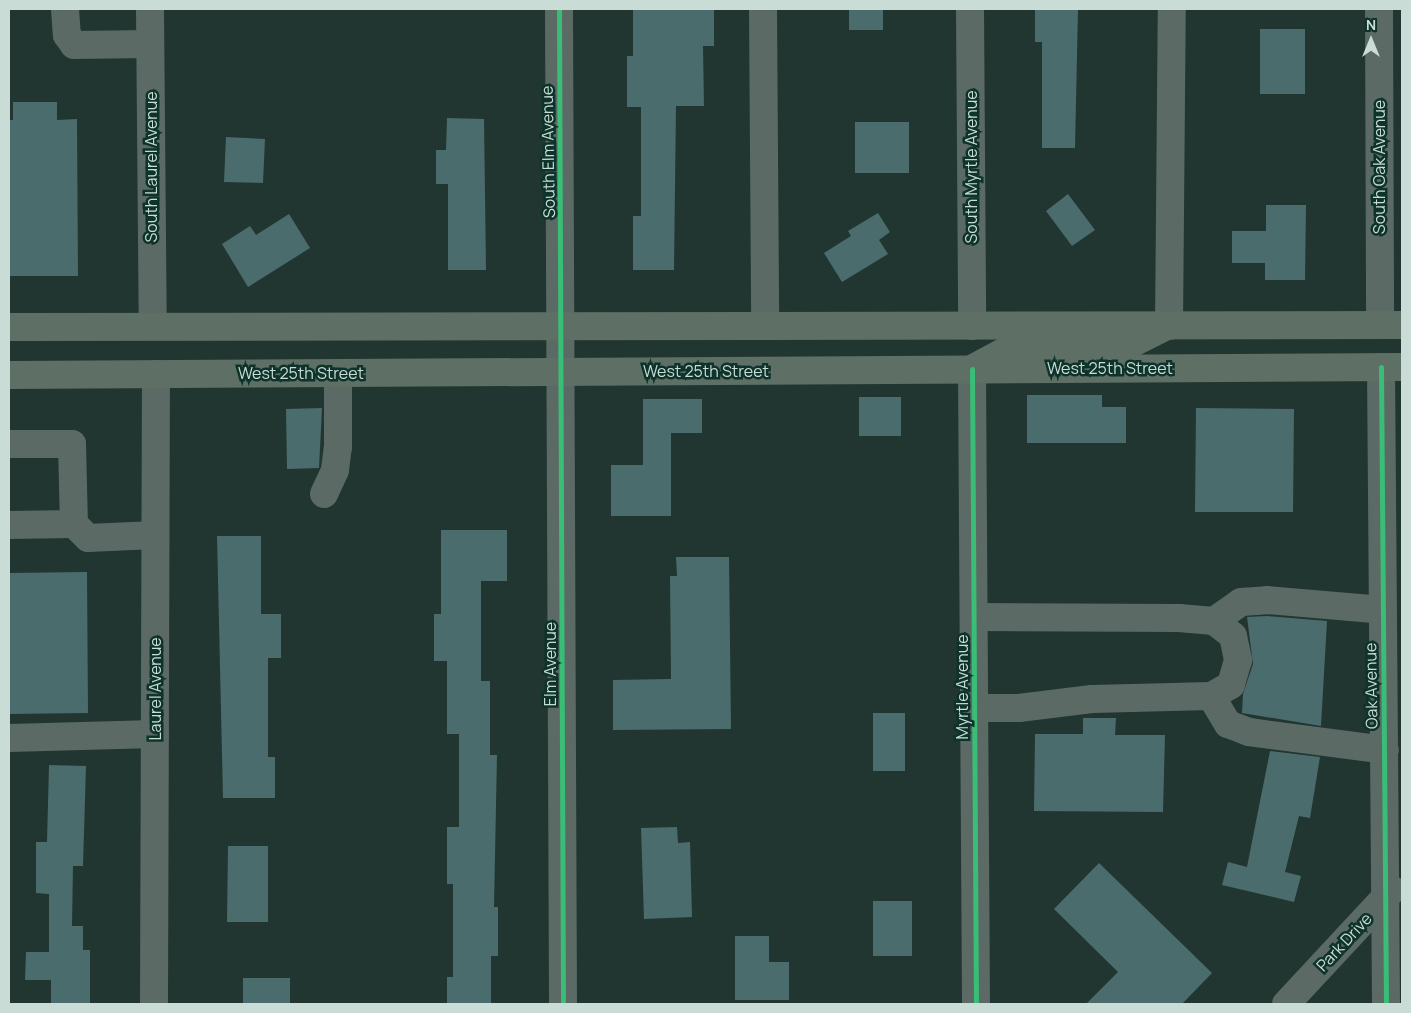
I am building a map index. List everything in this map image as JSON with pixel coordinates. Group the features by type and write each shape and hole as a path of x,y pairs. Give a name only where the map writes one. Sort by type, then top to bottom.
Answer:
{"main road":[{"path":"9,326 1391,325"},
{"path":"972,369 1009,349 1123,348 1169,326"},
{"name":"West 25th Street","path":"9,375 1391,367"}],"street":[{"path":"65,9 66,35 74,45 150,44"},
{"name":"South Laurel Avenue","path":"150,9 153,326"},
{"name":"South Elm Avenue","path":"559,9 562,325"},
{"path":"763,9 765,325"},
{"name":"South Myrtle Avenue","path":"970,9 972,326"},
{"path":"1169,326 1172,9"},
{"name":"South Oak Avenue","path":"1379,9 1391,325"},
{"name":"Elm Avenue","path":"562,325 563,1004"},
{"name":"Oak Avenue","path":"1386,1004 1394,888 1384,750 1393,653 1383,610 1392,553 1391,367"},
{"name":"Myrtle Avenue","path":"972,369 976,1004"},
{"path":"324,494 334,470 338,447 338,373"},
{"name":"Laurel Avenue","path":"154,1004 156,374"},
{"path":"9,444 72,444 74,524 88,538 155,535"},
{"path":"9,525 74,524"},
{"path":"1214,621 1241,602 1267,600 1383,610"},
{"path":"974,617 1179,618 1214,621 1233,636 1238,660 1231,685 1211,696 1092,699 1019,708 974,708"},
{"path":"1211,696 1228,724 1249,732 1384,750"},
{"path":"9,738 154,734"},
{"name":"Park Drive","path":"1286,1004 1394,888"}],"building":[{"path":"633,9 714,9 714,46 703,46 704,106 676,106 674,270 633,270 633,216 641,216 641,107 627,107 627,56 633,56"},
{"path":"849,9 883,9 883,30 849,30"},
{"path":"1035,9 1078,9 1075,148 1042,148 1042,42 1035,42"},
{"path":"1260,29 1305,29 1305,94 1260,94"},
{"path":"13,102 57,102 57,120 77,119 78,276 9,276 9,120 13,120"},
{"path":"447,118 484,119 486,270 448,270 448,184 436,184 436,150 446,150"},
{"path":"855,122 909,122 909,173 855,173"},
{"path":"226,137 265,139 263,183 224,182"},
{"path":"1068,194 1095,230 1072,246 1046,211"},
{"path":"1266,205 1306,205 1305,280 1265,280 1265,263 1232,263 1232,231 1266,231"},
{"path":"878,213 890,232 879,240 888,254 842,282 824,253 851,236 848,231"},
{"path":"289,214 310,248 248,287 222,244 250,226 256,235"},
{"path":"1027,395 1102,395 1102,407 1126,407 1126,443 1027,443"},
{"path":"859,397 901,397 901,436 859,436"},
{"path":"643,399 702,399 702,433 671,433 671,516 611,516 611,465 643,465"},
{"path":"322,408 319,468 287,469 286,409"},
{"path":"1196,408 1294,409 1293,512 1195,512"},
{"path":"441,530 507,530 507,581 481,581 481,681 490,681 490,755 497,755 494,907 498,907 498,956 491,956 491,1004 447,1004 447,977 453,977 453,884 447,884 447,827 459,827 459,734 447,734 447,661 434,661 434,614 441,614"},
{"path":"217,536 261,536 261,614 281,614 281,658 268,658 268,757 275,757 275,798 223,798"},
{"path":"676,557 729,557 731,729 613,730 613,680 671,679 670,576 677,576"},
{"path":"87,572 88,713 9,714 9,573"},
{"path":"1267,616 1327,621 1321,726 1242,713 1243,694 1253,664 1247,617"},
{"path":"873,713 905,713 905,771 873,771"},
{"path":"1083,718 1116,718 1115,735 1165,735 1163,812 1034,811 1035,734 1083,734"},
{"path":"1270,751 1320,757 1310,818 1299,816 1285,872 1301,876 1294,902 1222,885 1228,862 1247,867"},
{"path":"49,765 86,766 83,866 73,866 72,926 83,926 83,950 90,950 90,1004 51,1004 51,980 25,980 26,952 49,952 49,894 36,893 36,842 47,842"},
{"path":"677,827 678,843 690,842 692,917 644,919 641,828"},
{"path":"228,846 268,846 268,922 227,922"},
{"path":"1099,863 1212,973 1182,1004 1086,1004 1118,972 1054,909"},
{"path":"873,901 912,901 912,956 873,956"},
{"path":"735,936 769,936 769,962 789,962 789,1000 735,1000"},
{"path":"243,978 290,978 290,1004 243,1004"}],"cycle path":[{"path":"559,9 563,1004"},
{"path":"1381,367 1386,1004"},
{"path":"972,369 976,1004"}]}
